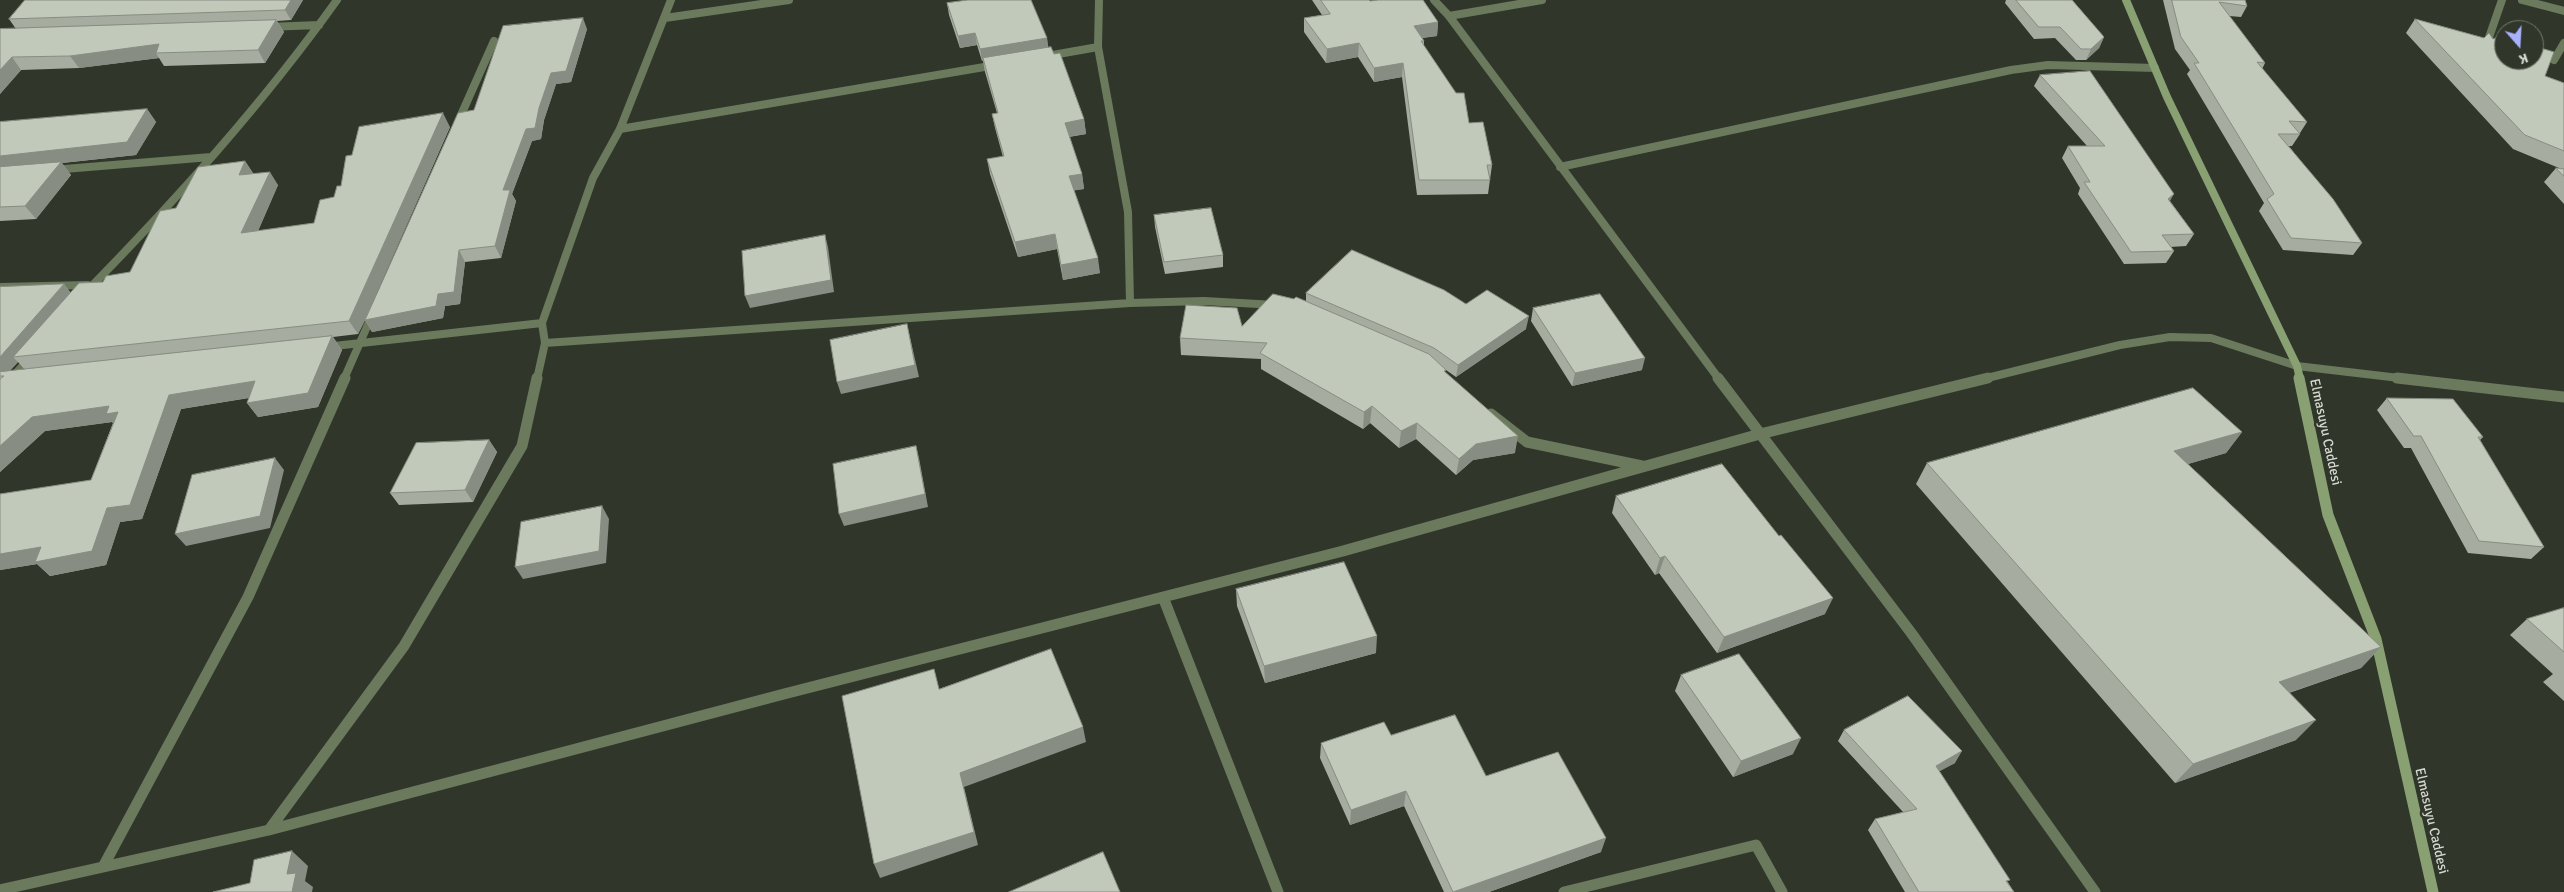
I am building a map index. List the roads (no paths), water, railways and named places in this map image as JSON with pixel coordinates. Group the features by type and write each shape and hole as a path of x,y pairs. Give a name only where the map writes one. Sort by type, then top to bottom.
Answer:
{"street":[{"path":"79,299 168,209 319,25 337,0"},
{"path":"269,830 404,646 522,446 545,343 542,323 593,178 620,129 671,0"},
{"path":"665,18 789,0"},
{"path":"1099,0 1098,47 1128,212 1130,303"},
{"path":"1434,0 1449,16 1760,434 1912,634 2095,892"},
{"path":"1449,16 1542,0"},
{"name":"Elmasuyu Caddesi","path":"2126,0 2155,68 2297,366 2328,515 2376,639 2433,892"},
{"path":"2485,48 2502,0"},
{"path":"2522,0 2564,12"},
{"path":"259,27 319,25"},
{"path":"450,138 494,41"},
{"path":"2554,60 2564,43"},
{"path":"1039,57 1098,47"},
{"path":"620,129 1000,64"},
{"path":"1560,167 2011,70 2048,65 2155,68"},
{"path":"38,172 211,157"},
{"path":"0,286 92,285"},
{"path":"104,865 248,597 379,299"},
{"path":"545,343 1130,303 1204,301 1290,305"},
{"path":"311,348 542,323"},
{"path":"0,890 104,865 269,830 793,691 1343,552 1760,434 2120,345 2170,337 2211,338 2297,366 2564,397"},
{"path":"0,385 11,379 36,350"},
{"path":"11,379 30,377"},
{"path":"1482,406 1527,442 1644,466"},
{"path":"1162,597 1278,892"},
{"path":"1564,892 1756,845 1782,892"}]}
